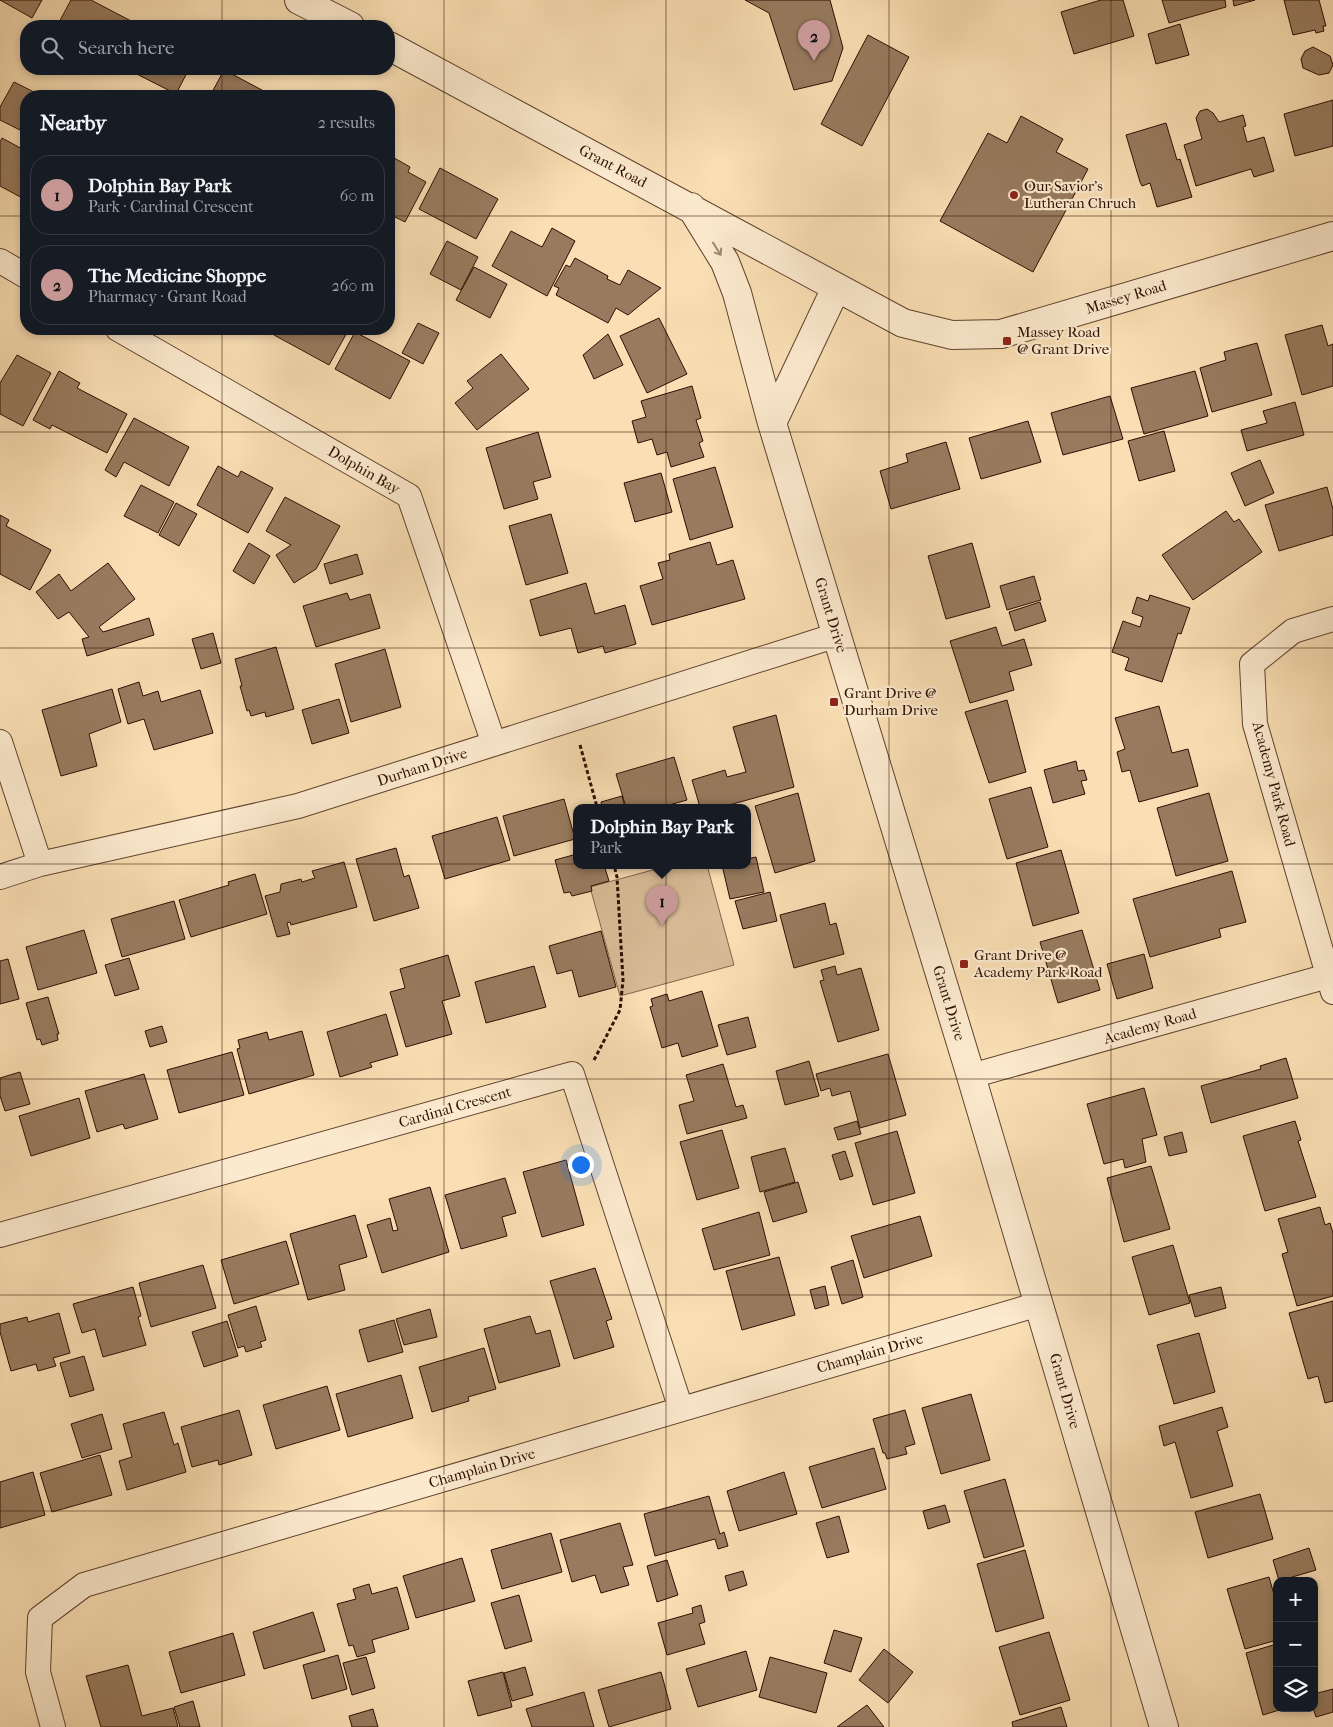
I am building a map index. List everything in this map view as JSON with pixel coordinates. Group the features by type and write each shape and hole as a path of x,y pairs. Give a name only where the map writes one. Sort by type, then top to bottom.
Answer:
{"street":[{"path":"299,0 338,20"},
{"name":"Grant Road","path":"395,49 836,288"},
{"name":"Grant Drive","path":"691,208 724,262 736,293 772,424 971,1076 1164,1727"},
{"name":"Massey Road","path":"836,288 903,323 952,335 1001,334 1333,236"},
{"path":"0,261 20,273"},
{"path":"772,424 836,288"},
{"name":"Dolphin Bay","path":"128,335 409,496 494,744"},
{"name":"Academy Park Road","path":"1331,984 1255,724 1252,664 1293,631 1333,619"},
{"name":"Durham Drive","path":"0,877 40,864 298,806 837,635"},
{"path":"0,742 40,864"},
{"name":"Academy Road","path":"971,1076 1331,984"},
{"name":"Cardinal Crescent","path":"0,1235 572,1074 681,1409"},
{"name":"Champlain Drive","path":"53,1727 38,1672 40,1618 84,1585 1039,1304"}],"path":[{"path":"573,719 596,804"},
{"path":"578,1092 620,1010 623,980 615,869"}],"shaded area":[{"path":"656,869 708,869 734,965 620,996 590,887"}],"building":[{"path":"0,0 42,0 32,18"},
{"path":"71,0 91,0 129,20 60,20"},
{"path":"745,0 830,0 843,48 832,81 794,90 769,13"},
{"path":"1101,0 1123,0 1134,36 1074,54 1061,12"},
{"path":"1162,0 1225,0 1226,7 1169,23"},
{"path":"1233,0 1255,0 1234,6"},
{"path":"1284,0 1319,0 1326,26 1323,26 1324,31 1316,33 1315,30 1293,35"},
{"path":"1180,24 1189,55 1156,64 1148,34"},
{"path":"868,35 909,57 862,146 821,124"},
{"path":"1313,47 1330,56 1333,65 1329,73 1319,75 1303,68 1301,59 1305,51"},
{"path":"139,75 186,75 178,90 168,90"},
{"path":"221,75 234,75 262,90 213,90"},
{"path":"14,82 30,90 20,90 20,130 0,120 0,107"},
{"path":"1333,100 1333,146 1295,156 1284,114"},
{"path":"1207,109 1213,113 1219,122 1243,115 1246,126 1243,127 1247,142 1264,137 1274,171 1254,177 1251,169 1196,186 1184,145 1202,139 1196,118 1200,111"},
{"name":"Our Savior's Lutheran Chruch","path":"1021,116 1063,139 1056,152 1088,169 1033,272 940,221 988,133 1007,143"},
{"path":"1166,123 1177,160 1180,159 1192,197 1157,207 1150,183 1142,186 1140,182 1126,135"},
{"path":"2,138 20,148 20,197 0,186 0,142"},
{"path":"395,158 410,167 408,172 426,182 405,222 395,217"},
{"path":"440,168 498,199 476,239 419,209"},
{"path":"552,228 575,241 547,296 492,266 511,231 542,247"},
{"path":"447,241 478,257 461,290 430,274"},
{"path":"575,258 608,276 607,279 620,285 628,270 661,288 628,315 616,308 608,323 556,295 559,288 554,286 566,265 570,267"},
{"path":"474,267 507,284 490,318 456,300"},
{"path":"659,318 687,374 647,393 620,336"},
{"path":"418,323 439,333 423,364 402,353"},
{"path":"1322,325 1328,346 1333,344 1333,386 1302,395 1285,335"},
{"path":"608,334 623,365 594,379 583,355"},
{"path":"274,335 346,335 329,365"},
{"path":"353,335 361,335 410,361 390,399 335,369"},
{"path":"1257,343 1272,395 1212,412 1200,368 1226,360 1224,352"},
{"path":"501,354 529,389 477,430 455,403 473,388 467,381"},
{"path":"17,355 51,373 23,426 0,414 0,383"},
{"path":"59,371 80,383 77,388 127,414 107,453 52,425 50,429 33,420"},
{"path":"1195,371 1208,416 1144,434 1131,388"},
{"path":"692,386 701,418 696,420 703,441 699,443 704,457 671,467 667,452 657,455 652,439 638,443 632,421 646,417 641,401"},
{"path":"1110,396 1123,439 1063,455 1051,413"},
{"path":"1295,402 1304,435 1247,451 1241,430 1267,423 1263,411"},
{"path":"134,418 189,447 169,486 124,462 116,477 105,470"},
{"path":"1028,421 1041,462 981,479 969,438"},
{"path":"1164,431 1175,471 1139,481 1128,441"},
{"path":"538,432 551,477 533,482 538,499 504,509 486,448"},
{"path":"946,442 960,489 891,509 880,471 908,462 906,454"},
{"path":"1260,460 1274,493 1245,506 1231,473"},
{"path":"218,466 238,477 241,471 273,488 248,533 197,505"},
{"path":"715,467 733,527 690,540 673,479"},
{"path":"661,473 672,512 635,522 624,483"},
{"path":"141,485 174,502 158,533 124,516"},
{"path":"1327,487 1333,509 1333,535 1279,551 1265,505"},
{"path":"285,497 340,526 316,569 294,583 276,555 291,545 266,531"},
{"path":"176,503 197,514 179,546 159,535"},
{"path":"1226,511 1234,522 1239,519 1262,552 1193,600 1162,555"},
{"path":"551,514 568,573 526,585 509,526"},
{"path":"0,515 9,520 6,526 51,550 30,590 0,574"},
{"path":"710,542 717,565 733,560 745,599 652,625 640,586 663,579 658,563 670,560 669,554"},
{"path":"249,543 270,556 254,584 233,571"},
{"path":"972,543 990,607 946,619 928,556"},
{"path":"357,554 363,574 330,584 324,564"},
{"path":"108,563 135,599 99,627 103,632 149,618 154,635 87,656 82,639 89,637 69,612 58,619 36,592 59,574 71,591"},
{"path":"1034,576 1041,600 1007,610 1000,586"},
{"path":"586,583 595,614 625,605 636,644 605,653 603,646 578,653 571,628 540,636 530,600"},
{"path":"347,593 350,600 370,594 380,628 316,647 303,606"},
{"path":"1150,595 1190,608 1181,634 1178,633 1162,682 1125,670 1129,658 1112,652 1123,621 1140,627 1143,617 1132,613 1137,597 1148,601"},
{"path":"1040,602 1046,621 1015,631 1009,612"},
{"path":"996,627 1002,646 1024,639 1032,665 1009,672 1014,690 970,703 950,641"},
{"path":"213,633 221,663 201,669 192,639"},
{"path":"276,647 294,709 266,717 265,712 251,716 249,710 247,711 235,659"},
{"path":"385,649 401,707 351,722 335,664"},
{"path":"139,682 143,696 158,691 161,702 200,690 213,733 154,750 144,719 128,724 118,689"},
{"path":"112,689 121,722 89,734 97,766 61,776 42,710"},
{"path":"339,699 349,733 312,744 302,710"},
{"path":"1007,700 1026,772 989,783 965,712"},
{"path":"1159,706 1172,753 1188,749 1198,786 1139,802 1130,770 1122,772 1117,752 1125,749 1115,718"},
{"path":"776,715 794,787 733,804 699,804 692,780 725,770 727,777 746,772 733,727"},
{"path":"674,757 687,800 673,804 625,804 616,774"},
{"path":"1076,761 1078,771 1084,770 1087,780 1081,781 1085,794 1053,803 1044,770"},
{"path":"1031,787 1048,847 1007,859 989,799"},
{"path":"798,793 815,861 775,873 755,806"},
{"path":"1209,793 1228,861 1176,876 1157,808"},
{"path":"622,796 624,804 601,804 601,802"},
{"path":"564,799 573,832 573,840 514,856 503,816"},
{"path":"497,817 510,860 445,879 432,836"},
{"path":"396,848 404,877 409,875 419,908 374,921 356,859"},
{"path":"1061,850 1079,913 1033,926 1016,863"},
{"path":"573,855 573,869 605,869 609,881 591,886 592,891 572,896 570,892 564,893 555,860"},
{"path":"756,857 764,892 730,899 723,869 751,869 751,858"},
{"path":"344,862 357,907 291,925 290,922 287,923 290,934 277,937 265,896 280,892 281,884 301,879 302,882 315,878 312,871"},
{"path":"1232,871 1246,922 1219,929 1221,937 1150,957 1133,899"},
{"path":"255,874 267,914 191,937 179,900 229,885 228,882"},
{"path":"770,892 777,921 743,929 735,901"},
{"path":"174,901 185,939 122,957 111,919"},
{"path":"825,903 830,925 836,923 844,954 794,968 780,915"},
{"path":"84,930 97,973 38,990 26,947"},
{"path":"1082,930 1100,990 1058,1003 1040,942"},
{"path":"601,931 616,987 579,997 572,970 557,974 549,946"},
{"path":"1144,954 1153,988 1117,999 1107,964"},
{"path":"448,955 460,996 442,1001 452,1034 406,1047 390,992 405,988 400,969"},
{"path":"129,958 139,989 115,996 105,965"},
{"path":"8,959 19,999 0,1004 0,961"},
{"path":"534,966 546,1007 486,1023 475,982"},
{"path":"835,966 837,975 861,968 879,1030 838,1042 820,981 824,980 821,970"},
{"path":"702,991 718,1046 682,1057 678,1043 662,1048 650,1007 653,1006 651,999 667,994 669,1001"},
{"path":"48,997 59,1034 57,1034 58,1040 42,1045 40,1039 37,1040 26,1003"},
{"path":"386,1014 398,1055 370,1063 372,1067 340,1077 327,1032"},
{"path":"748,1017 756,1047 727,1055 718,1025"},
{"path":"162,1026 167,1042 150,1047 145,1031"},
{"path":"302,1031 314,1075 249,1094 237,1049 240,1048 238,1040 267,1032 269,1040"},
{"path":"232,1052 244,1095 179,1113 167,1070"},
{"path":"888,1054 906,1115 860,1128 850,1091 832,1096 830,1088 821,1091 816,1074"},
{"path":"1286,1058 1298,1098 1211,1123 1201,1086 1261,1069 1260,1066"},
{"path":"809,1061 819,1096 785,1105 776,1071"},
{"path":"723,1064 736,1107 743,1105 747,1118 687,1134 679,1105 694,1101 686,1075"},
{"path":"20,1072 30,1104 5,1111 0,1096 0,1078"},
{"path":"144,1074 158,1119 125,1129 123,1124 97,1132 85,1091"},
{"path":"1144,1088 1157,1135 1142,1139 1146,1162 1125,1168 1123,1159 1104,1164 1087,1104"},
{"path":"79,1098 90,1138 31,1156 19,1116"},
{"path":"857,1121 861,1134 838,1140 834,1128"},
{"path":"1295,1121 1301,1140 1298,1141 1316,1197 1265,1211 1243,1136"},
{"path":"722,1130 739,1188 697,1200 680,1142"},
{"path":"897,1131 915,1193 873,1205 855,1143"},
{"path":"1182,1132 1187,1152 1169,1156 1164,1137"},
{"path":"785,1148 795,1182 760,1192 751,1157"},
{"path":"845,1151 853,1176 840,1180 832,1155"},
{"path":"566,1160 584,1225 542,1237 523,1172"},
{"path":"1151,1166 1170,1229 1124,1242 1107,1178"},
{"path":"505,1178 516,1213 502,1217 507,1236 461,1249 445,1195"},
{"path":"798,1182 807,1212 773,1222 764,1192"},
{"path":"430,1187 449,1252 382,1273 367,1225 390,1218 393,1231 398,1230 389,1199"},
{"path":"1320,1207 1325,1225 1330,1223 1333,1233 1333,1296 1297,1306 1282,1254 1288,1252 1278,1219"},
{"path":"759,1212 770,1255 714,1270 702,1229"},
{"path":"355,1215 367,1257 339,1265 345,1290 308,1300 290,1234"},
{"path":"920,1216 932,1256 864,1278 851,1236"},
{"path":"286,1241 299,1284 234,1304 221,1260"},
{"path":"1173,1245 1190,1303 1149,1315 1132,1257"},
{"path":"779,1257 795,1315 742,1330 726,1271"},
{"path":"853,1260 863,1297 842,1304 831,1267"},
{"path":"203,1265 216,1308 151,1327 139,1283"},
{"path":"595,1268 612,1319 606,1321 614,1347 574,1359 550,1281"},
{"path":"825,1286 829,1305 815,1309 810,1290"},
{"path":"133,1287 141,1316 138,1317 146,1345 103,1357 95,1329 82,1333 73,1304"},
{"path":"1221,1287 1226,1308 1195,1317 1189,1295"},
{"path":"1333,1301 1333,1401 1325,1403 1318,1376 1308,1379 1289,1313"},
{"path":"256,1306 266,1340 260,1342 262,1347 246,1352 244,1346 238,1348 228,1315"},
{"path":"430,1309 437,1337 404,1345 396,1319"},
{"path":"59,1313 70,1353 53,1358 56,1366 38,1371 36,1364 11,1371 0,1332 0,1324 27,1317 28,1322"},
{"path":"530,1316 536,1334 550,1330 560,1366 499,1383 484,1329"},
{"path":"394,1320 403,1352 368,1362 359,1330"},
{"path":"227,1321 238,1356 204,1367 192,1332"},
{"path":"1199,1333 1215,1392 1174,1404 1157,1345"},
{"path":"484,1348 496,1389 468,1397 469,1401 432,1412 419,1367"},
{"path":"84,1356 94,1390 70,1397 60,1363"},
{"path":"401,1375 413,1418 348,1437 336,1394"},
{"path":"327,1386 340,1430 276,1449 263,1405"},
{"path":"971,1394 990,1460 941,1474 922,1408"},
{"path":"1222,1407 1228,1427 1217,1431 1233,1486 1191,1498 1175,1442 1164,1446 1159,1426"},
{"path":"239,1410 252,1455 219,1465 218,1460 192,1467 181,1427"},
{"path":"905,1410 915,1444 905,1447 907,1454 887,1459 885,1453 883,1453 873,1419"},
{"path":"164,1412 174,1445 178,1443 186,1472 127,1490 119,1461 132,1457 123,1424"},
{"path":"102,1414 112,1449 82,1458 71,1424"},
{"path":"874,1448 886,1489 822,1508 809,1467"},
{"path":"100,1455 112,1495 52,1512 40,1473"},
{"path":"33,1472 45,1515 0,1528 0,1482"},
{"path":"784,1472 797,1514 739,1531 727,1491"},
{"path":"1005,1479 1024,1546 984,1558 964,1491"},
{"path":"1260,1494 1273,1539 1208,1558 1195,1512"},
{"path":"709,1496 720,1534 724,1532 728,1546 718,1549 715,1539 655,1556 644,1514"},
{"path":"945,1505 950,1522 928,1529 923,1511"},
{"path":"839,1516 849,1552 827,1558 816,1523"},
{"path":"620,1523 633,1565 623,1567 629,1585 601,1593 595,1575 572,1582 560,1540"},
{"path":"551,1533 562,1572 502,1589 491,1550"},
{"path":"1309,1548 1316,1570 1292,1577 1278,1577 1273,1560"},
{"path":"1025,1550 1044,1618 996,1632 977,1564"},
{"path":"462,1558 475,1601 416,1618 403,1576"},
{"path":"667,1560 678,1595 657,1602 647,1566"},
{"path":"743,1571 747,1585 729,1591 725,1576"},
{"path":"1269,1577 1273,1591 1273,1641 1245,1649 1227,1589"},
{"path":"369,1584 372,1594 397,1587 409,1629 372,1640 375,1652 357,1657 353,1645 349,1646 337,1604 356,1599 353,1589"},
{"path":"519,1595 532,1641 505,1649 491,1603"},
{"path":"701,1605 705,1622 699,1624 705,1644 667,1655 658,1623 693,1613 692,1608"},
{"path":"313,1612 325,1651 264,1669 253,1632"},
{"path":"834,1630 862,1638 851,1672 824,1663"},
{"path":"1049,1632 1070,1700 1020,1715 999,1647"},
{"path":"233,1633 245,1675 181,1693 169,1652"},
{"path":"1273,1645 1273,1712 1263,1715 1246,1653"},
{"path":"884,1649 913,1672 888,1703 859,1680"},
{"path":"746,1651 757,1690 698,1707 686,1669"},
{"path":"338,1655 347,1689 312,1699 303,1665"},
{"path":"366,1657 375,1688 352,1695 343,1663"},
{"path":"770,1657 827,1673 816,1713 759,1697"},
{"path":"128,1665 142,1716 173,1708 178,1727 101,1727 86,1676"},
{"path":"525,1667 533,1695 512,1701 504,1673"},
{"path":"503,1672 512,1707 478,1716 468,1681"},
{"path":"661,1672 671,1709 609,1727 598,1690"},
{"path":"1333,1689 1333,1712 1316,1717 1314,1712 1318,1712 1318,1693"},
{"path":"584,1692 594,1727 532,1727 526,1709"},
{"path":"193,1701 200,1727 180,1727 174,1707"},
{"path":"867,1705 884,1727 837,1727"},
{"path":"1061,1707 1067,1727 1013,1727 1012,1722"},
{"path":"373,1709 378,1727 352,1727 349,1716"}],"place":[{"name":"The Medicine Shoppe","path":"814,61"},
{"name":"Our Savior's Lutheran Chruch","path":"1014,195"},
{"name":"Massey Road @ Grant Drive","path":"1007,341"},
{"name":"Grant Drive @ Durham Drive","path":"834,702"},
{"name":"Dolphin Bay Park","path":"662,926"},
{"name":"Grant Drive @ Academy Park Road","path":"964,964"}]}
